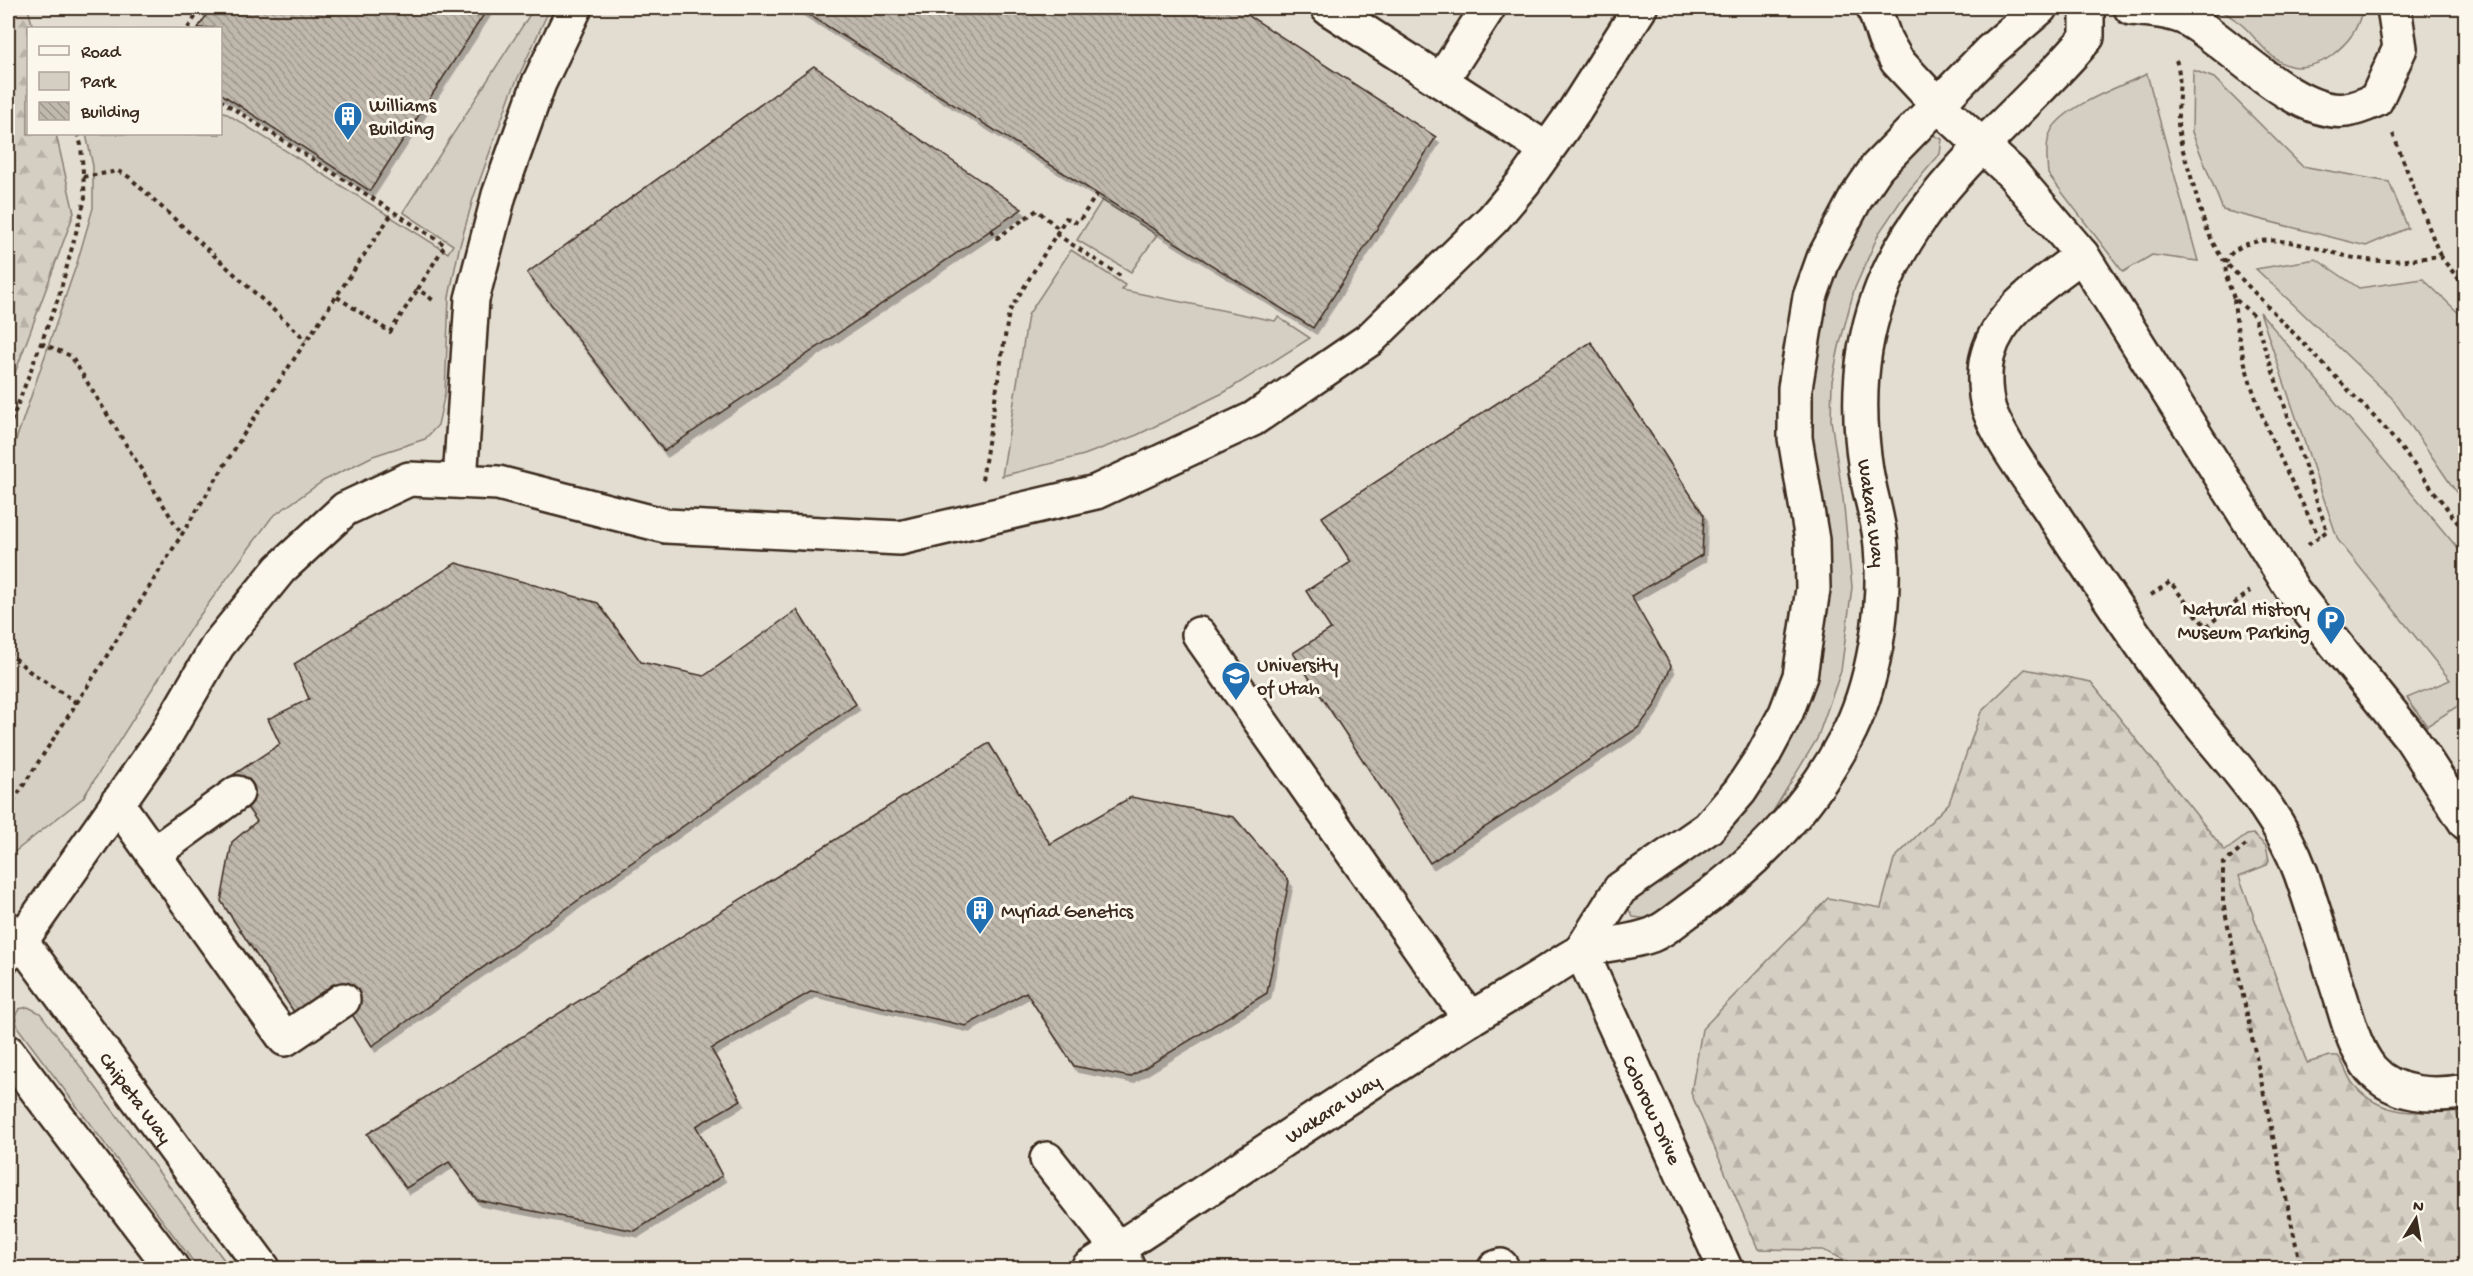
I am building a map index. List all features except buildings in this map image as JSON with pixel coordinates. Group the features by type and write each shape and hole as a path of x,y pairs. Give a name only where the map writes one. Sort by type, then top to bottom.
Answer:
{"street":[{"path":"460,481 472,299 499,195 539,82 575,8"},
{"path":"1328,8 1546,149"},
{"path":"1441,81 1488,8"},
{"path":"12,941 165,736 218,645 280,569 345,509 409,479 460,481 498,483 666,526 900,538 1096,492 1253,419 1370,339 1493,219 1524,182 1574,112 1640,8"},
{"path":"1874,8 1885,40 1897,61 1938,105 2012,173 2082,255 2294,592 2411,738 2466,823"},
{"name":"Wakara Way","path":"1581,951 1620,889 1708,828 1740,791 1786,714 1800,676 1814,589 1812,540 1796,438 1795,388 1810,297 1824,258 1856,198 1877,167 1990,51 2040,8"},
{"name":"Wakara Way","path":"1088,1269 1123,1259 1470,1019 1581,951 1655,934 1712,895 1754,859 1794,816 1822,779 1846,739 1863,698 1874,650 1882,592 1882,547 1866,471 1860,384 1869,332 1879,297 1915,224 1981,145 2067,60 2087,37 2087,8"},
{"path":"2131,8 2158,11 2188,19 2274,83 2314,106 2345,111 2376,100 2400,48 2394,8"},
{"path":"2082,255 2020,305 1999,329 1987,355 1986,386 1990,415 2013,454 2121,615 2184,704 2246,780 2276,824 2300,870 2354,1040 2372,1070 2395,1087 2423,1095 2466,1091"},
{"path":"1199,634 1470,1019"},
{"path":"153,854 237,793"},
{"path":"117,803 285,1039 343,1000"},
{"name":"Chipeta Way","path":"12,941 263,1269"},
{"name":"Colorow Drive","path":"1581,951 1725,1269"},
{"path":"8,1052 172,1269"},
{"path":"1047,1159 1123,1259"},
{"path":"1495,1269 1501,1266 1502,1269"}],"path":[{"path":"189,27 201,8"},
{"path":"2462,8 2466,12"},
{"path":"2176,60 2180,73 2177,105 2179,133 2205,227 2214,248 2383,426 2466,534"},
{"path":"222,101 445,245 390,333 337,297"},
{"path":"2393,134 2440,256 2466,288"},
{"path":"8,430 59,296 85,199 78,135"},
{"path":"83,177 118,171 129,177 306,340"},
{"path":"981,487 1009,312 1066,218 1078,223 1097,194"},
{"path":"991,230 997,238 1037,210 1059,229"},
{"path":"8,809 247,429 393,212"},
{"path":"1056,234 1122,277"},
{"path":"2319,537 2260,409 2236,329 2234,298 2227,280 2225,262 2229,254 2250,242 2285,241 2368,261 2395,261 2440,256"},
{"path":"418,289 441,308"},
{"path":"2234,298 2254,316 2327,531"},
{"path":"41,344 71,356 182,535"},
{"path":"2143,600 2170,582 2206,627 2252,588"},
{"path":"8,652 29,671 76,703"},
{"path":"2276,824 2223,864 2223,902 2301,1269"}],"shaded area":[{"name":"University of Utah","path":"8,8 2465,8 2465,1268 8,1268"}],"green space":[{"path":"8,8 28,8 33,27 27,27 27,135 56,135 74,213 8,392"},
{"path":"534,8 550,8 511,93 473,199 459,249 449,297 445,393 438,425 425,439 373,456 323,481 272,517 192,626 83,798 8,857 8,463 77,263 93,208 93,166 86,135 222,135 222,111 448,253 453,245 403,212"},
{"path":"2215,8 2363,8 2352,35 2338,51 2322,61 2298,67 2287,65 2274,58 2242,25"},
{"path":"2193,70 2214,78 2302,166 2389,182 2408,228 2366,246 2223,210 2192,132"},
{"path":"2147,74 2198,261 2152,255 2123,272 2048,174 2047,147 2051,131 2068,113 2094,98"},
{"path":"1931,134 1942,139 1940,154 1904,196 1879,233 1854,290 1832,381 1831,420 1843,498 1852,587 1841,671 1817,739 1769,818 1727,862 1648,919 1633,917 1629,910 1629,903 1681,868 1721,834 1795,719 1811,360 1835,265 1878,189"},
{"path":"1102,200 1157,235 1131,272 1077,240"},
{"path":"1071,250 1125,285 1122,290 1275,321 1278,317 1310,338 1225,392 1137,435 1084,455 1002,476 1028,315"},
{"path":"2316,259 2359,288 2423,279 2465,319 2465,505 2392,398 2256,269"},
{"path":"2260,312 2465,557 2465,714 2459,705 2427,726 2407,698 2450,680 2338,540"},
{"path":"2025,669 2091,682 2225,851 2247,835 2253,834 2266,846 2269,860 2267,865 2239,876 2307,1063 2338,1056 2354,1085 2364,1095 2388,1108 2428,1112 2455,1108 2465,1142 2465,1268 1846,1268 1847,1261 1823,1250 1758,1249 1691,1093 1702,1029 1828,898 1881,908 1894,859 1949,803 1981,712"},
{"path":"28,1007 40,1013 230,1268 198,1268 18,1028 15,1016 19,1009"}],"place":[{"name":"Williams Building","path":"348,142"},
{"name":"Natural History Museum Parking","path":"2331,646"},
{"name":"University of Utah","path":"1236,702"},
{"name":"Myriad Genetics","path":"980,936"}]}
